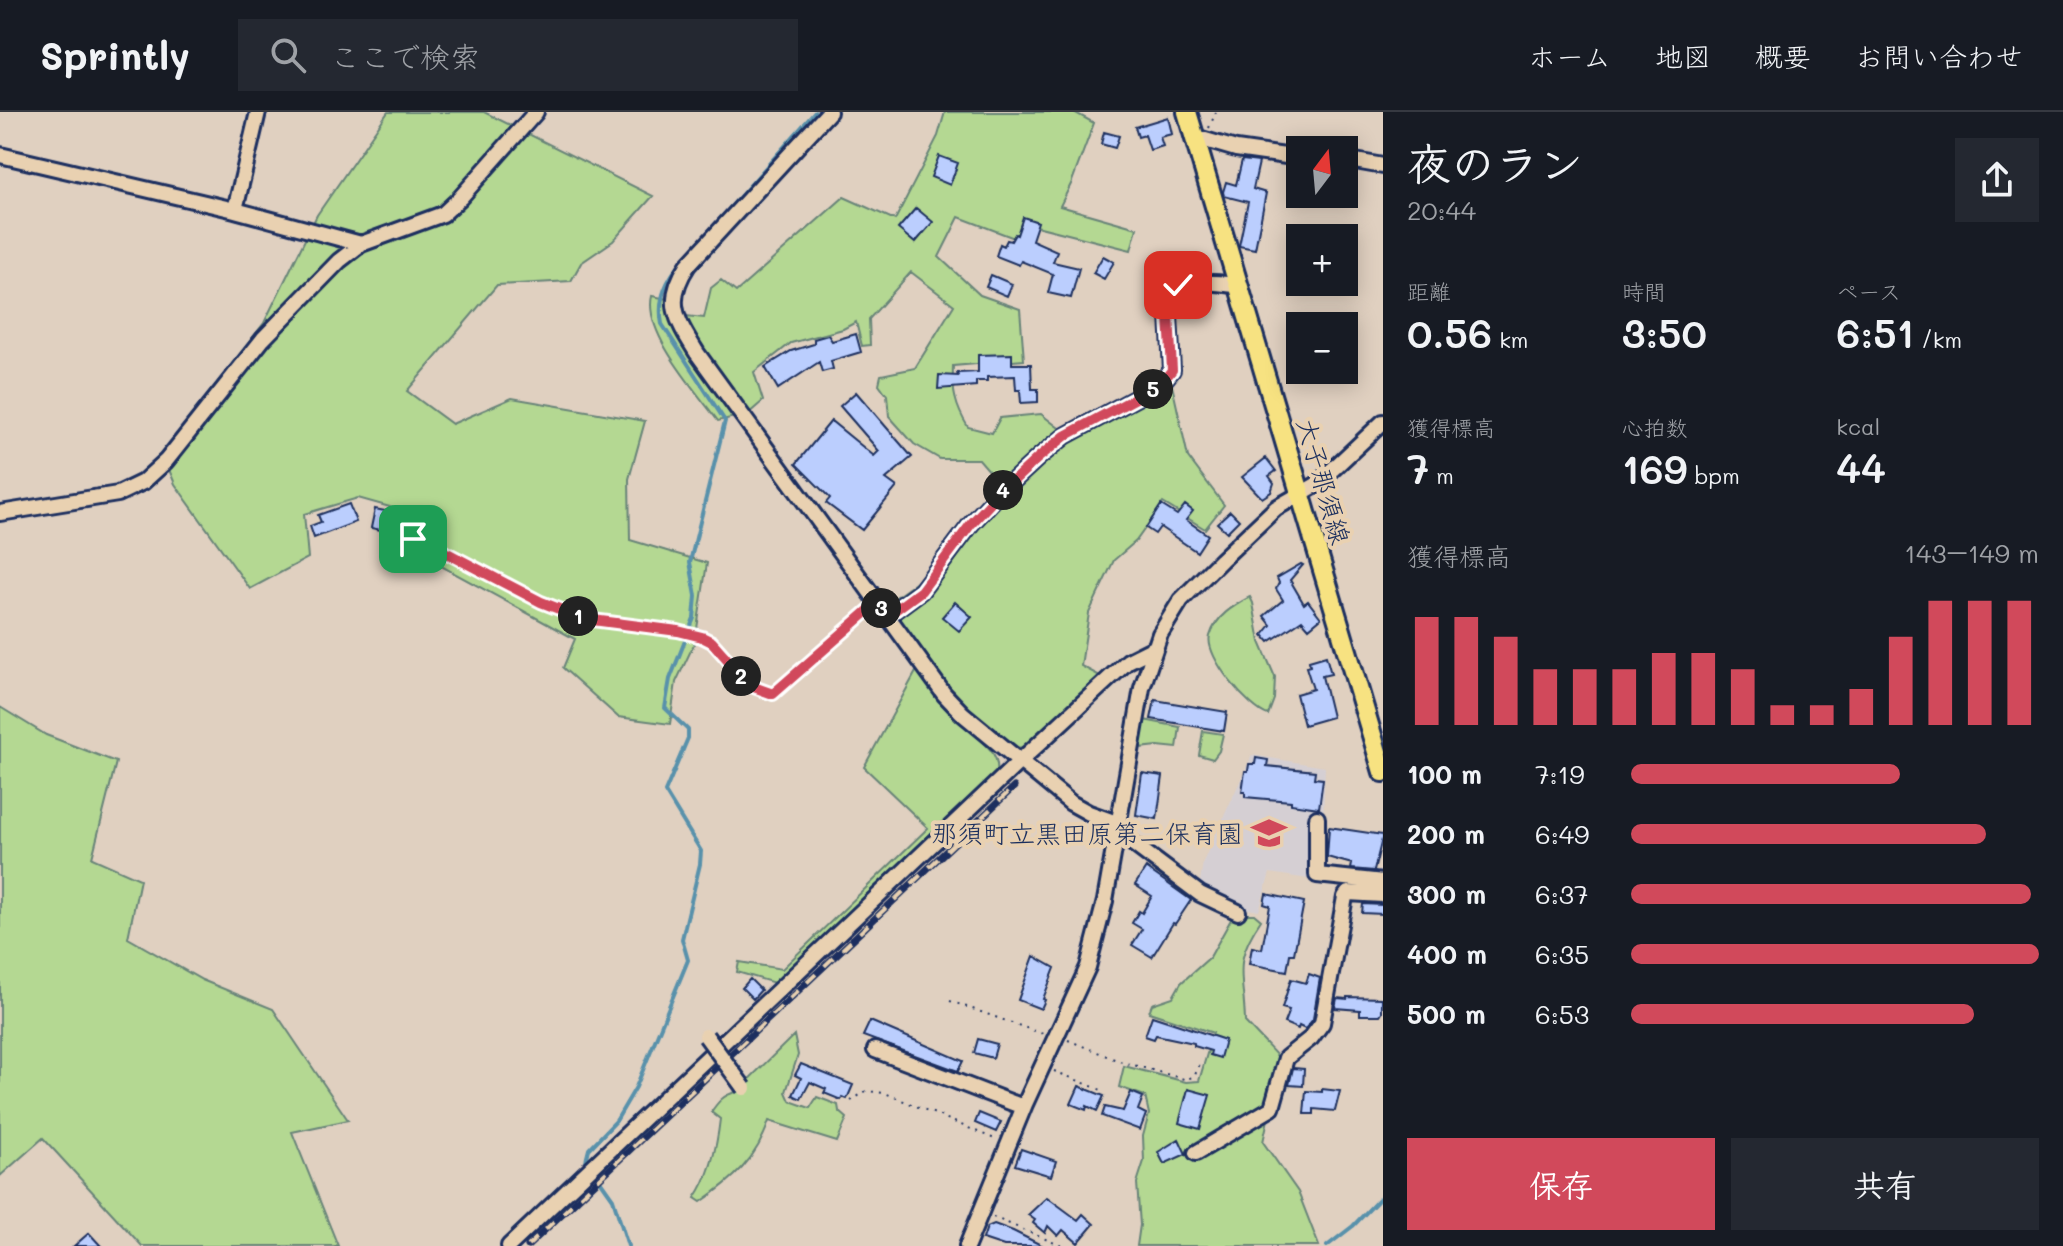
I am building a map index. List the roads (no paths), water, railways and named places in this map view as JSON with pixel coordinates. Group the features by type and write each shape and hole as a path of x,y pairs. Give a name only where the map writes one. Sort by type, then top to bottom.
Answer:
{"main road":[{"name":"大子那須線","path":"1187,112 1383,772"}],"street":[{"path":"235,210 258,112"},
{"path":"0,513 118,494 143,482 166,461 263,339 339,261 361,244 443,214 536,112"},
{"path":"829,112 688,265 678,281 674,313 697,353 877,603 954,704 1071,803 1116,827 1200,894 1238,912"},
{"path":"1195,137 1236,149 1286,156"},
{"path":"0,155 235,210 361,244"},
{"path":"1358,162 1383,166"},
{"path":"887,616 921,591 971,524 1039,457 1065,436 1167,379 1172,370 1168,297 1171,290 1190,283 1238,285"},
{"path":"967,1246 1023,1107 1088,967 1105,901 1142,688 1154,648 1181,600 1276,508 1325,477 1383,422"},
{"path":"509,1246 1019,762 1128,661 1154,648"},
{"path":"1317,818 1317,875 1383,882"},
{"path":"1196,1153 1272,1108 1286,1058 1311,1038 1322,1023 1345,897 1348,893 1383,895"},
{"path":"706,1036 744,1088"},
{"path":"875,1050 1023,1107"}],"waterway":[{"path":"697,245 815,112"},
{"path":"588,1164 589,1149 616,1121 636,1087 688,960 682,939 700,864 701,851 665,792 688,738 688,730 665,708 670,679 694,618 696,596 690,562 725,421 662,324 661,306 665,289 683,260"},
{"path":"594,1172 613,1199 628,1246"},
{"path":"1327,1246 1353,1226 1383,1195"}],"railway":[{"path":"528,1246 1014,787"}],"place":[{"name":"那須町立黒田原第二保育園","path":"1269,833"}]}
